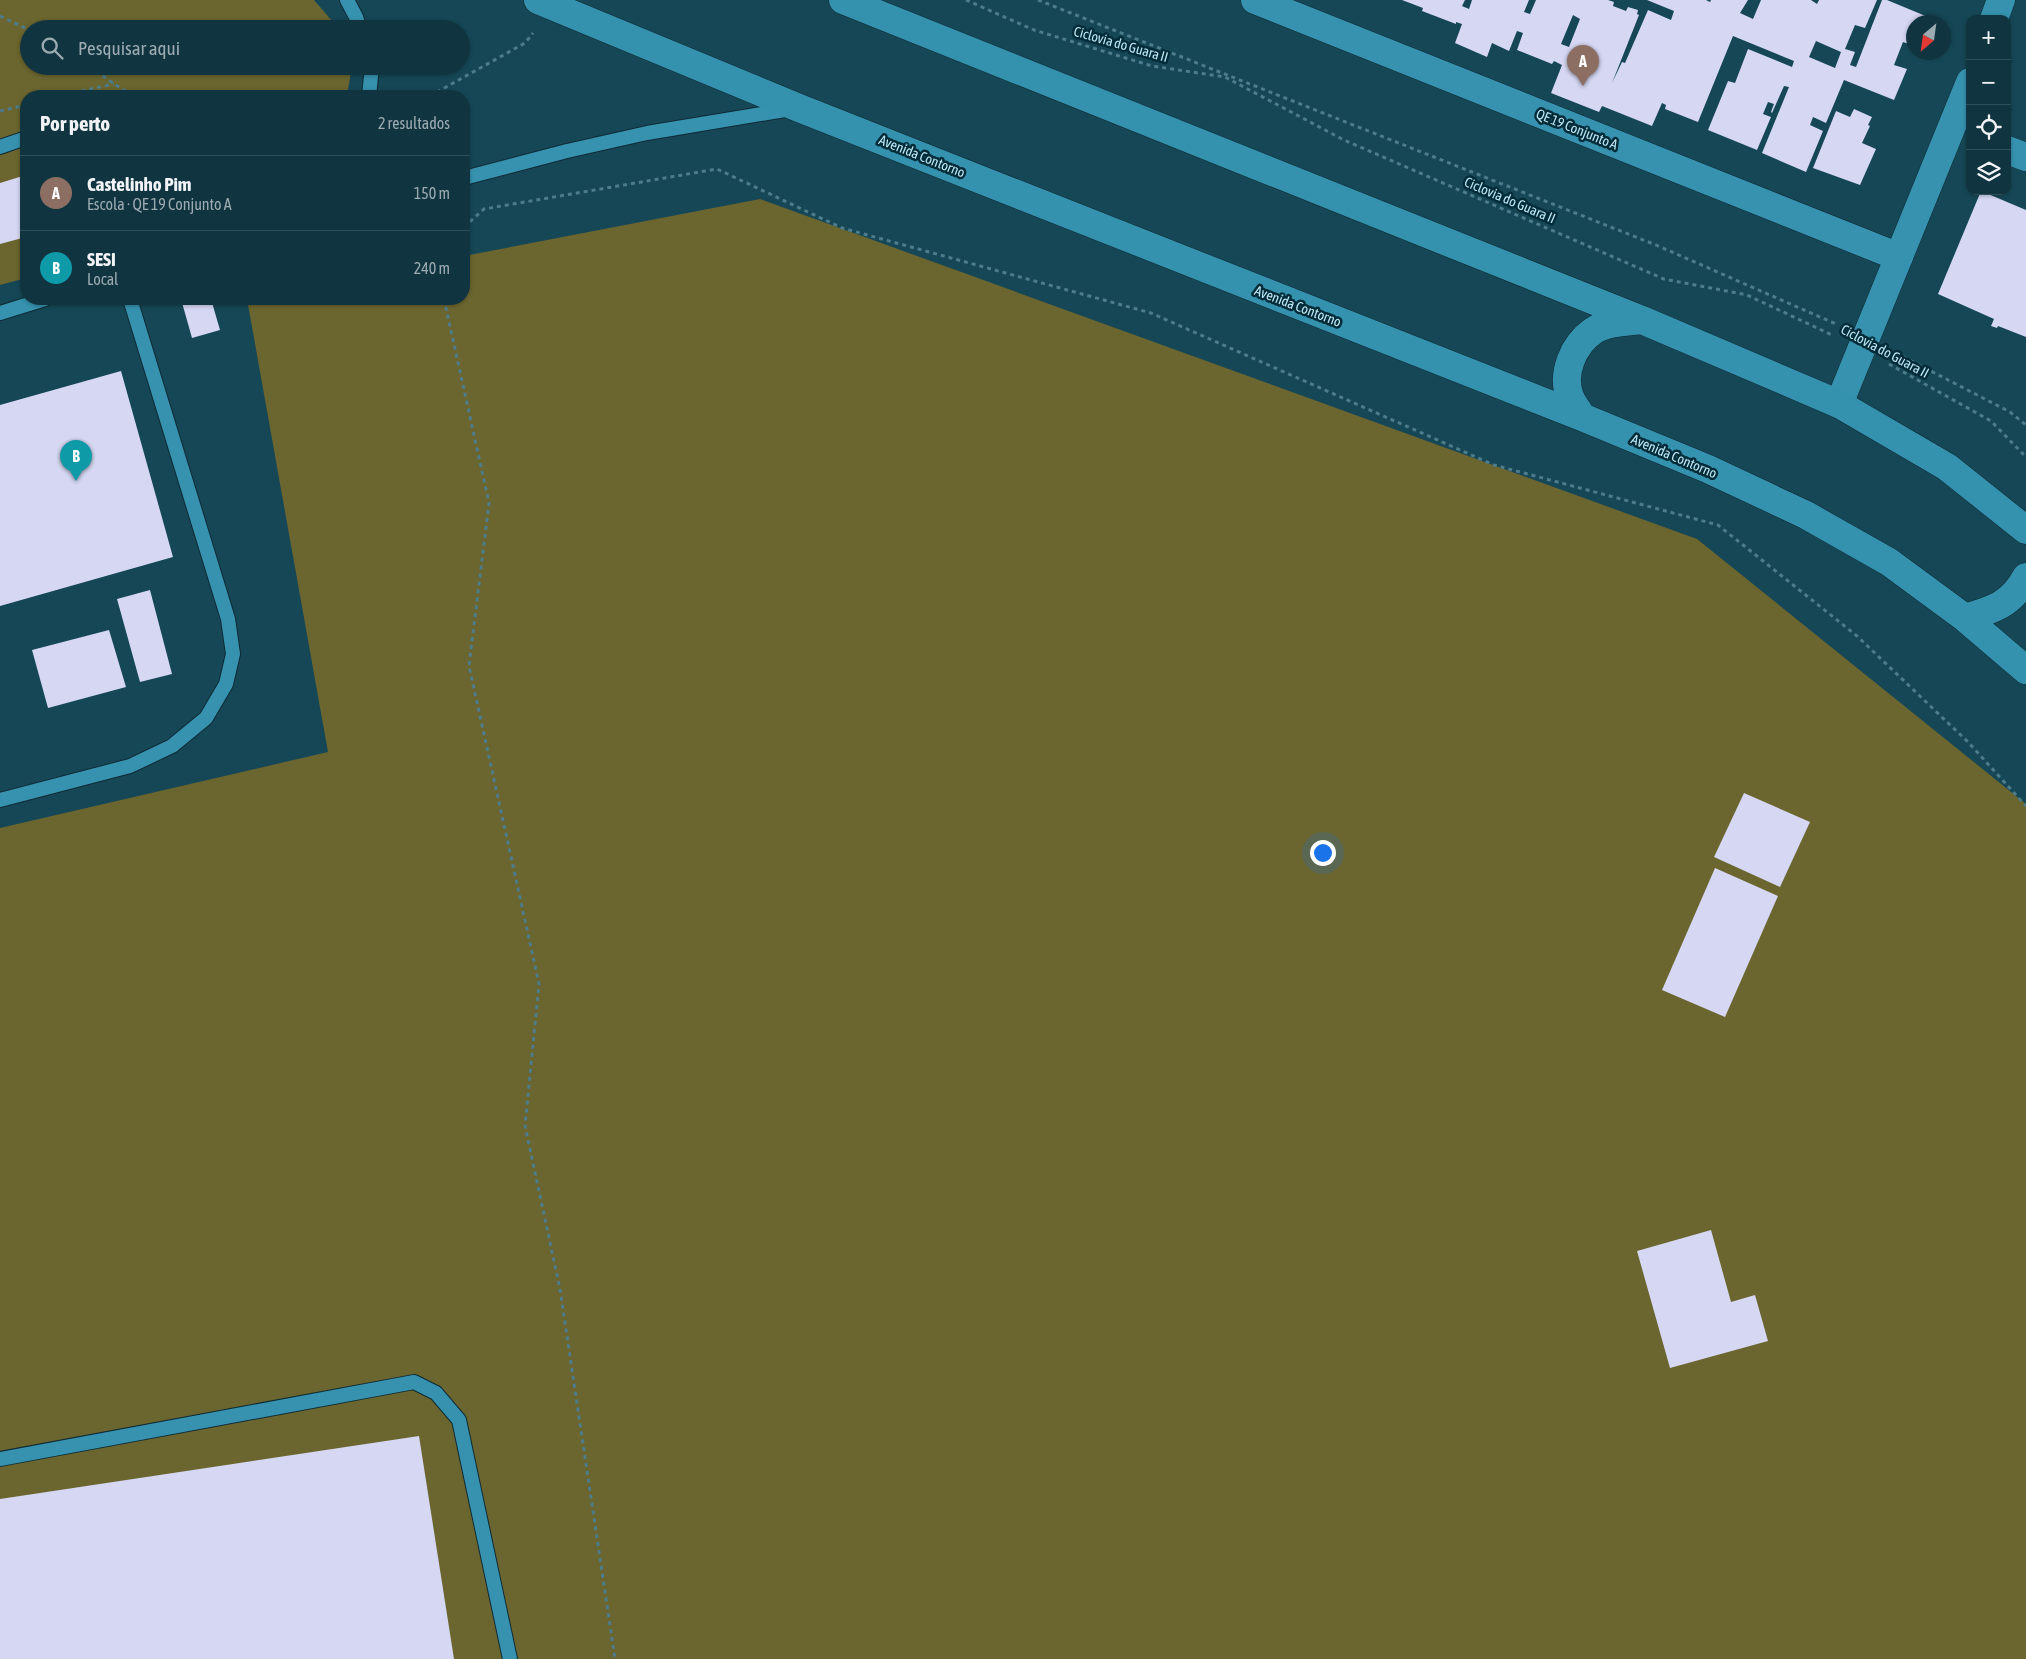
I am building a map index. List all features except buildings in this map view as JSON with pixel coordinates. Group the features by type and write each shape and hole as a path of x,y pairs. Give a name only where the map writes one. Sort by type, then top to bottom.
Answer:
{"main road":[{"path":"843,0 1642,320 1839,404 1947,467 2026,530"},
{"name":"Avenida Contorno","path":"546,3 799,108 1582,417 1708,469 1806,514 1889,562 1965,618 2026,670"},
{"path":"1582,417 1569,396 1567,371 1576,348 1593,331 1616,323 1642,320"},
{"path":"1965,618 1991,610 2008,601 2020,588 2026,577"}],"street":[{"name":"QE 19 Conjunto A","path":"1255,0 1899,257"},
{"path":"1996,15 2002,0"},
{"path":"1839,404 1899,257 1961,131 1966,104"},
{"path":"2011,151 2026,157"}],"lane":[{"path":"347,0 357,20"},
{"path":"370,90 371,75"},
{"path":"470,176 647,133 799,108"},
{"path":"0,147 20,140"},
{"path":"0,312 24,305"},
{"path":"0,800 130,766 172,746 206,718 226,684 233,654 228,619 132,305"},
{"path":"0,1459 414,1382 436,1393 459,1420 510,1659"}],"path":[{"name":"Ciclovia do Guara II","path":"966,0 1034,30 1152,66 1225,78 1344,140 1655,275 1747,295 1864,344 1991,421 2026,457"},
{"path":"1038,0 1656,245 2010,412 2026,425"},
{"path":"470,74 525,44 546,3"},
{"path":"0,16 20,26"},
{"path":"102,75 124,90"},
{"path":"441,90 468,75"},
{"path":"86,90 114,84"},
{"path":"0,112 20,107"},
{"path":"470,222 484,209 717,169 842,228 1151,313 1494,465 1718,525 1857,636 1968,742 2026,806"},
{"path":"445,305 489,503 469,666 539,984 525,1126 560,1289 615,1659"}],"shaded area":[{"path":"0,0 314,0 331,20 20,20 20,75 350,75 348,90 20,90 20,280 0,285"},
{"path":"760,199 1697,539 2026,804 2026,1659 0,1659 0,828 328,752 248,305 470,305 470,255"}],"place":[{"name":"Castelinho Pim","path":"1583,86"},
{"name":"SESI","path":"76,481"}]}
